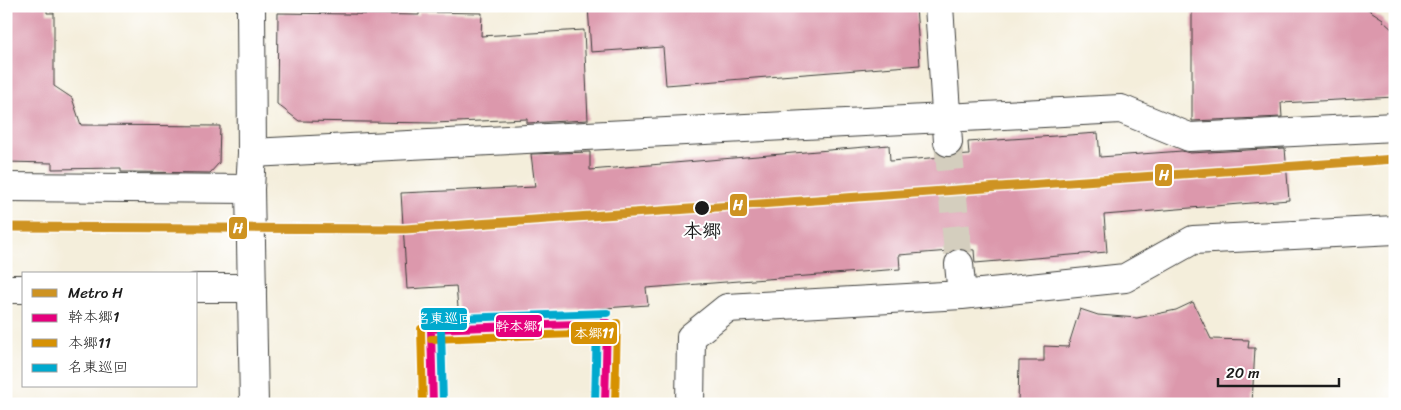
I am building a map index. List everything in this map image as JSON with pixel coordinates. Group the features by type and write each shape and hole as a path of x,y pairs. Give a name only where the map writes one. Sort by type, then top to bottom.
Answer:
{"street":[{"path":"251,6 252,153 250,189 254,404"},
{"path":"939,6 946,130"},
{"path":"252,153 946,130 1121,109 1188,136 1395,127"},
{"path":"6,187 250,189"},
{"path":"690,404 691,337 727,308 962,295 1125,278 1193,240 1395,230"},
{"path":"959,264 962,295"},
{"path":"198,288 252,288"},
{"path":"6,289 22,289"}],"building":[{"path":"6,6 47,6 47,13 54,13 54,86 72,98 81,125 220,126 219,163 210,173 121,172 121,168 52,169 52,163 6,162"},
{"path":"588,6 916,6 920,65 666,85 663,47 591,52"},
{"path":"1192,6 1363,6 1383,19 1395,32 1395,97 1281,103 1282,117 1192,121"},
{"path":"419,12 482,13 481,36 584,30 588,120 527,123 527,119 434,123 299,121 277,104 278,13 419,15"},
{"path":"1098,133 1100,157 1182,151 1190,153 1285,148 1289,200 1104,215 1107,252 975,263 974,250 958,248 950,251 899,255 900,269 646,288 648,305 459,318 456,286 407,289 401,193 535,187 531,154 590,152 590,170 889,145 890,161 969,155 968,142"},
{"path":"1193,302 1211,339 1249,340 1248,348 1255,348 1252,404 1018,404 1019,361 1044,361 1044,346 1068,347 1080,309 1098,315 1137,318 1176,310"}],"tunnel":[{"path":"948,142 959,264"}],"metro line":[{"name":"H","path":"6,227 405,229 1395,159"}],"transit line":[{"name":"名東巡回","path":"431,319 607,313"},
{"name":"名東巡回","path":"595,404 597,323"},
{"name":"幹本郷1","path":"431,329 607,323"},
{"name":"幹本郷1","path":"605,404 607,323"},
{"name":"本郷11","path":"615,404 617,323"},
{"name":"本郷11","path":"421,329 423,404"},
{"name":"幹本郷1","path":"431,329 433,404"},
{"name":"名東巡回","path":"441,329 443,404"},
{"name":"本郷11","path":"431,339 607,333"}],"place":[{"name":"本郷","path":"702,208"}]}
